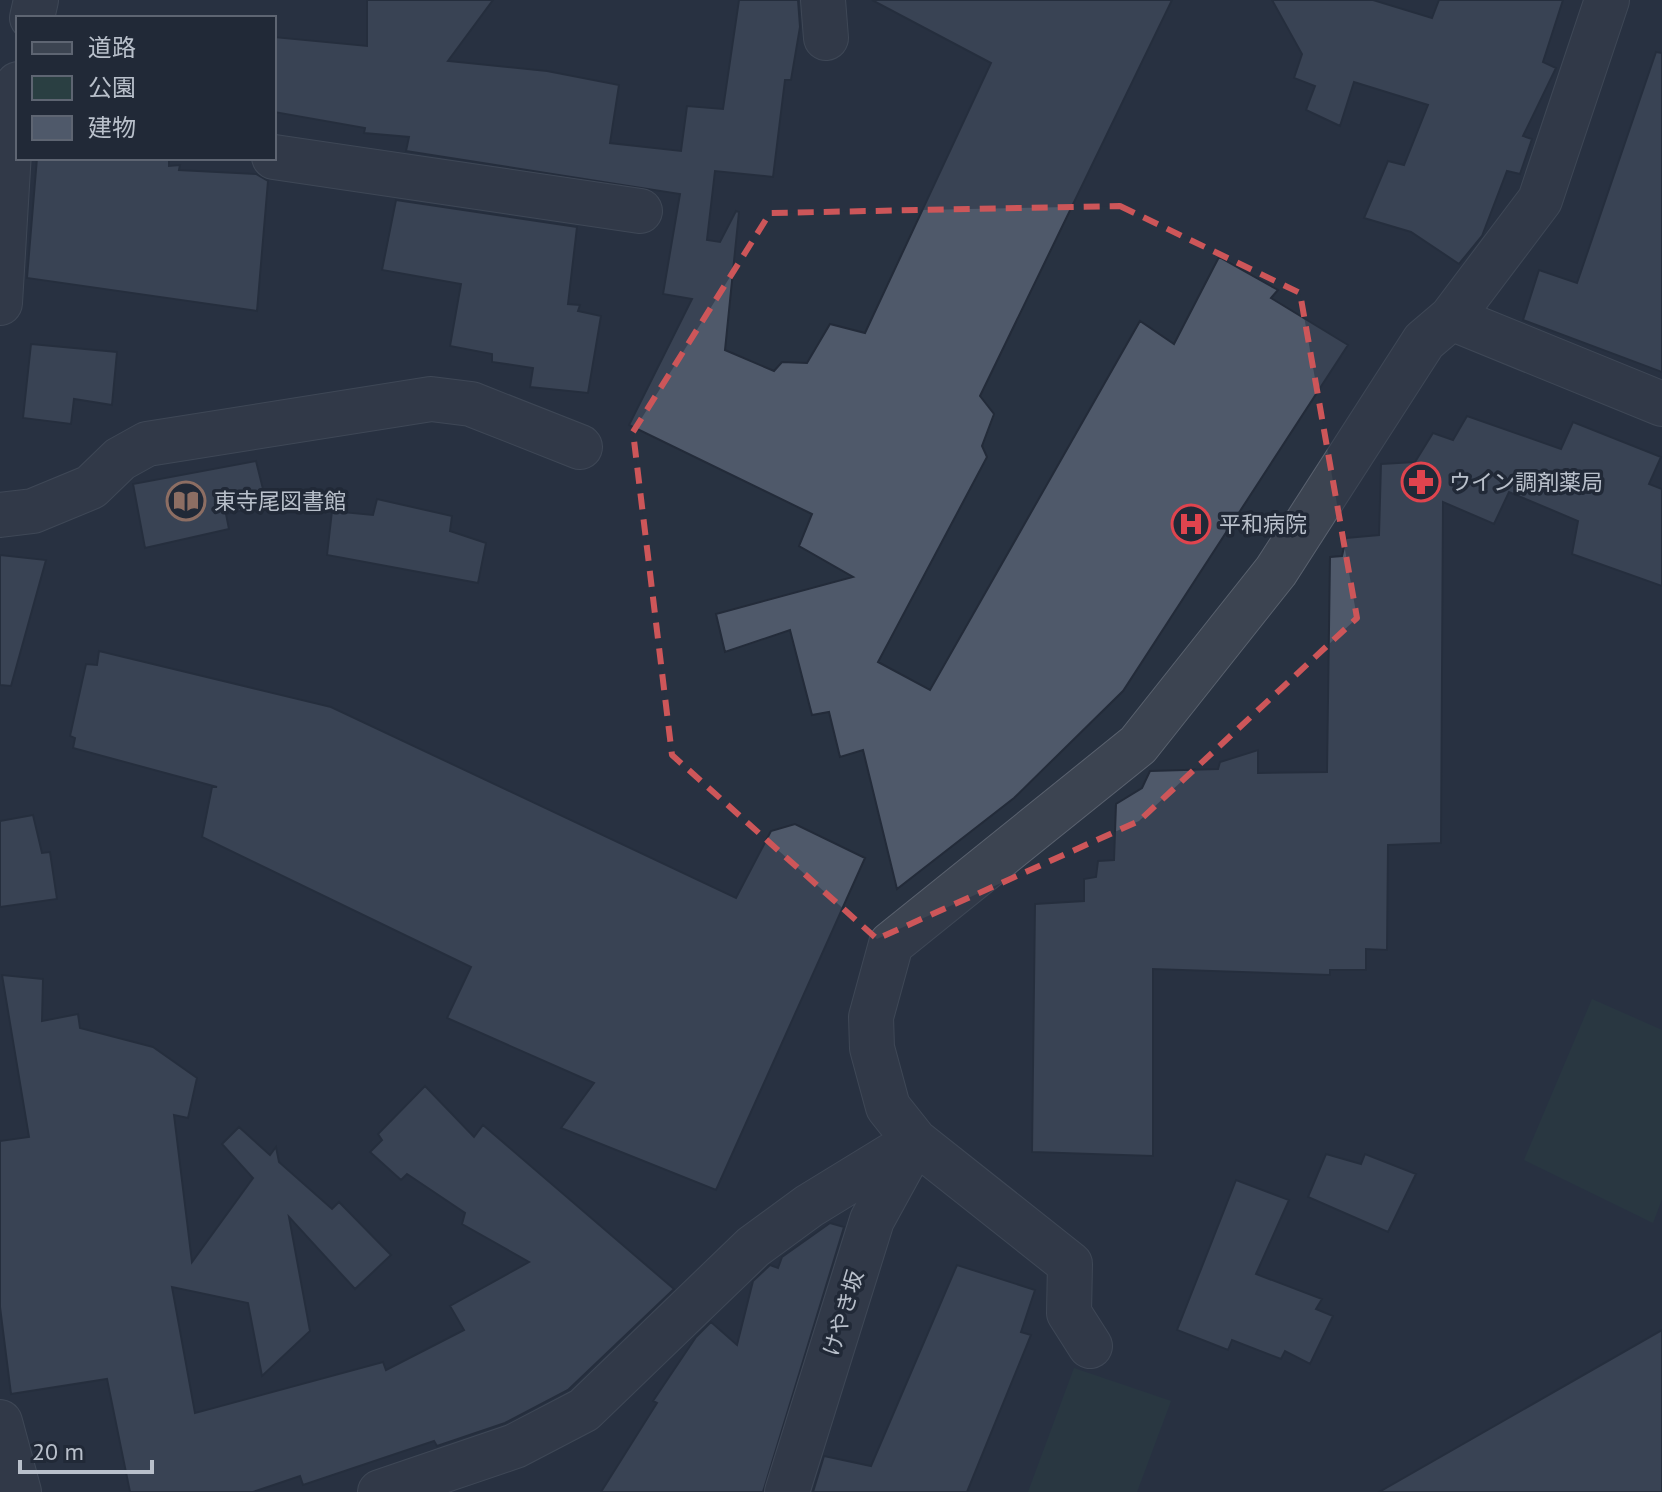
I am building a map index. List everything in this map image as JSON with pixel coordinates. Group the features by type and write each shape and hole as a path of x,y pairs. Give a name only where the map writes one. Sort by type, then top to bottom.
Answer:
{"street":[{"path":"1090,1346 1069,1313 1070,1264 915,1141 888,1107 872,1048 871,1017 891,944 1138,745 1276,571 1424,341 1451,318 1540,200 1607,0"},
{"path":"0,303 12,109"},
{"path":"276,157 640,211"},
{"path":"1451,318 1662,404"},
{"path":"0,515 33,511 91,487 120,459 147,444 431,399 471,404 580,447"},
{"path":"380,1492 515,1446 584,1410 753,1247 809,1206 915,1141"},
{"name":"けやき坂","path":"787,1492 872,1220 915,1141"},
{"path":"0,1422 19,1492"}],"highlighted area":[{"path":"1120,206 1300,293 1357,618 1139,821 877,939 672,755 633,432 770,213"}],"green space":[{"path":"1592,999 1662,1030 1662,1199 1653,1223 1524,1160"},
{"path":"1074,1368 1171,1401 1137,1492 1028,1492"}],"building":[{"path":"367,0 493,0 448,61 547,71 619,85 610,143 681,151 687,106 723,109 739,0 798,0 800,27 791,80 785,80 773,177 715,171 707,240 720,242 736,211 739,212 725,350 774,371 782,362 807,363 830,324 865,333 991,63 872,0 1172,0 980,396 994,414 982,446 987,457 878,662 930,690 1140,321 1174,344 1219,257 1278,290 1271,298 1348,345 1123,691 1014,798 897,889 863,750 840,757 829,712 812,715 790,630 725,652 716,614 853,577 799,546 812,514 629,425 692,299 663,294 680,194 406,151 409,137 364,133 365,128 276,112 276,37 367,46"},
{"path":"1272,0 1373,0 1432,18 1439,0 1563,0 1543,62 1556,68 1523,136 1532,139 1520,174 1507,171 1482,236 1459,264 1411,232 1364,218 1388,161 1404,165 1428,105 1354,82 1340,126 1306,110 1315,86 1294,78 1302,54"},
{"path":"1656,52 1662,53 1662,372 1523,320 1539,270 1577,283"},
{"path":"37,160 169,160 169,166 180,165 179,170 256,174 268,181 257,311 27,278"},
{"path":"396,200 577,227 568,304 580,305 578,311 601,316 588,393 530,387 533,368 492,362 492,354 450,346 461,284 382,270"},
{"path":"31,344 117,352 112,405 74,399 71,424 23,418"},
{"path":"1467,416 1561,449 1573,422 1661,457 1649,484 1662,489 1662,586 1572,554 1578,521 1509,492 1494,524 1443,502 1441,843 1388,845 1387,950 1366,949 1366,970 1330,970 1330,975 1153,969 1153,1156 1032,1152 1035,904 1084,901 1084,879 1096,877 1098,861 1114,860 1116,804 1142,788 1150,771 1218,769 1220,762 1258,750 1258,773 1327,772 1330,557 1342,556 1346,538 1379,535 1381,464 1415,462 1433,433 1453,440"},
{"path":"256,461 267,505 226,514 229,529 145,548 133,484"},
{"path":"377,499 452,516 450,531 486,543 478,583 327,555 332,511 373,515"},
{"path":"0,555 46,560 11,686 0,685"},
{"path":"99,651 331,707 736,898 771,831 795,824 865,858 716,1190 561,1128 594,1083 447,1018 471,967 202,837 212,787 217,787 73,748 75,738 70,736 86,664 97,665"},
{"path":"33,815 42,853 50,852 57,899 0,907 0,821"},
{"path":"2,975 43,979 42,1021 78,1014 80,1028 153,1047 197,1078 188,1118 174,1115 192,1262 253,1178 222,1144 239,1127 270,1155 276,1147 279,1162 332,1209 339,1202 391,1255 355,1289 289,1217 310,1331 262,1376 248,1303 172,1287 195,1413 383,1362 386,1370 464,1330 450,1306 529,1262 462,1224 465,1213 407,1174 401,1180 370,1152 382,1140 378,1134 425,1086 474,1137 483,1125 674,1289 568,1390 505,1423 437,1446 434,1441 303,1485 300,1476 253,1492 130,1492 107,1379 11,1394 0,1307 0,1141 29,1137"},
{"path":"1326,1154 1361,1164 1365,1154 1416,1174 1388,1232 1308,1197"},
{"path":"1236,1180 1289,1200 1256,1274 1322,1299 1316,1309 1333,1316 1310,1364 1285,1351 1281,1359 1232,1340 1228,1350 1177,1330"},
{"path":"830,1223 844,1227 763,1492 601,1492 657,1403 653,1401 696,1337 711,1322 737,1345 753,1281 770,1265 778,1268 782,1257"},
{"path":"957,1265 1035,1290 1021,1332 1031,1335 967,1492 813,1492 824,1456 871,1466"},
{"path":"1662,1330 1662,1492 1379,1492"}],"place":[{"name":"ウイン調剤薬局","path":"1421,482"},
{"name":"東寺尾図書館","path":"186,501"},
{"name":"平和病院","path":"1191,524"}]}
